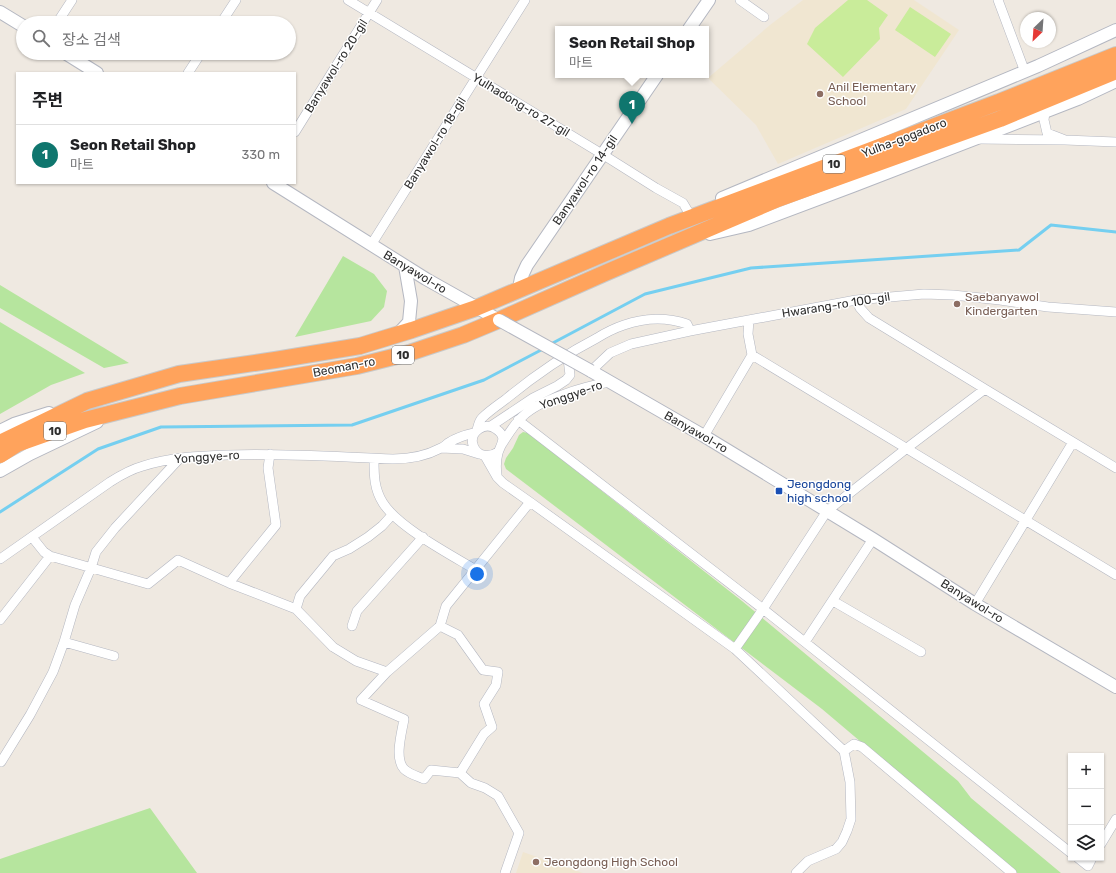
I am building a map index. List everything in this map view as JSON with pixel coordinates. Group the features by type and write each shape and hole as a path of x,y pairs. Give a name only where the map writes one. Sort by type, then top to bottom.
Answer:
{"highway":[{"name":"Yulha-gogadoro","path":"669,226 999,102 1116,55"},
{"name":"Yulha-gogadoro","path":"677,242 778,199 1000,119 1116,71"},
{"name":"Beoman-ro","path":"0,443 87,401 179,374 352,347 398,334 476,308 519,288 669,226"},
{"name":"Beoman-ro","path":"0,454 17,444 85,420 180,396 357,366 409,353 463,335 677,242"}],"main road":[{"path":"691,26 709,0"},
{"path":"0,12 16,22"},
{"path":"669,226 689,213 763,180 1025,72 1116,30"},
{"path":"77,60 95,72"},
{"name":"Banyawol-ro 14-gil","path":"519,288 521,278 527,265 655,78"},
{"path":"677,242 749,225 1045,112 1078,99 1116,81"},
{"name":"Banyawol-ro","path":"275,184 405,266 476,308 591,371 704,436 873,539 975,604 1114,683"},
{"path":"398,334 409,322 411,302 405,266"},
{"path":"0,431 14,424 87,401"},
{"path":"0,471 30,454 96,423 112,413"}],"street":[{"path":"62,16 72,0"},
{"path":"226,16 236,0"},
{"name":"Yulhadong-ro 27-gil","path":"348,0 656,188 683,202 689,213"},
{"name":"Banyawol-ro 20-gil","path":"296,130 377,0"},
{"name":"Banyawol-ro 18-gil","path":"371,245 525,0"},
{"path":"740,0 764,17"},
{"path":"998,0 1025,72"},
{"path":"189,72 196,60"},
{"path":"1045,112 1044,120 1047,133 1065,140"},
{"path":"975,139 1116,142"},
{"name":"Hwarang-ro 100-gil","path":"591,371 610,353 618,348 690,331 856,300 924,294 953,295 1048,307 1116,312"},
{"path":"856,300 860,308 869,318 1116,468"},
{"path":"690,331 687,324 675,320 660,319 641,320 624,325 606,333 553,363 526,382 481,419 472,442 476,451 482,455 503,483 735,649 844,751 850,782 851,802 851,819 847,831 842,842 836,849 808,861 796,873"},
{"path":"704,436 752,355 748,334 749,320"},
{"path":"752,355 1116,574"},
{"name":"Yonggye-ro","path":"491,426 533,398 566,380 570,375 568,359"},
{"name":"Yonggye-ro","path":"500,448 518,420 535,407 591,386 609,382"},
{"path":"735,649 827,511 985,389"},
{"path":"518,420 763,609 1068,851"},
{"path":"476,431 486,426 491,426 502,435 496,465 497,477"},
{"name":"Yonggye-ro","path":"0,559 110,482 125,473 160,461 180,458 270,454 374,459 410,459 441,448 461,436 476,431"},
{"path":"975,604 1073,442"},
{"name":"Yonggye-ro","path":"441,448 463,449 482,455"},
{"path":"482,455 494,455 500,448"},
{"path":"229,583 276,526 268,468 270,454"},
{"path":"1,762 30,715 53,672 75,605 91,568 96,552 110,534 180,458"},
{"path":"374,459 375,484 384,504 392,515 422,537 476,570"},
{"path":"506,873 518,833 498,796 485,788 471,783 460,773 431,770 424,779 410,774 403,767 400,758 399,745 404,719 361,700 387,672 440,626 446,606 530,502"},
{"path":"296,609 300,596 333,556 349,549 368,537 392,515"},
{"path":"32,537 44,552 50,556 148,584 178,560 229,583 296,609 332,647 356,661 387,672"},
{"path":"352,626 357,611 422,537"},
{"path":"805,642 873,539"},
{"path":"0,620 50,556"},
{"path":"832,601 921,652"},
{"path":"440,626 458,635 483,670 498,672 496,685 484,704 492,727 484,734 460,773"},
{"path":"64,642 114,656"},
{"path":"844,751 854,744 862,747 1012,873"},
{"path":"1104,839 1116,819"},
{"path":"1082,861 1088,866 1090,861"}],"shaded area":[{"name":"Anil Elementary School","path":"803,0 914,0 959,30 906,109 778,164 756,125 708,78 770,25"},
{"name":"Jeongdong High School","path":"523,852 583,873 516,873"}],"green space":[{"path":"848,0 867,0 888,15 879,28 880,39 843,77 807,44 815,28"},
{"path":"910,7 951,34 935,57 895,30"},
{"path":"343,256 374,274 387,291 384,307 371,321 295,337"},
{"path":"0,285 129,363 104,368 0,308"},
{"path":"0,322 85,373 51,385 0,414"},
{"path":"523,432 528,433 742,601 958,781 971,798 1061,873 1016,873 822,709 506,469 504,464 506,458 519,435"},
{"path":"150,808 197,873 0,873 0,859"}],"waterway":[{"path":"549,345 645,294 751,268 1019,250 1051,225 1116,232"},
{"path":"0,512 98,449 161,427 352,425 484,380 543,349"}],"place":[{"name":"Anil Elementary School","path":"820,94"},
{"name":"Seon Retail Shop","path":"632,124"},
{"name":"Saebanyawol Kindergarten","path":"957,304"},
{"name":"Jeongdong high school","path":"779,491"},
{"name":"Jeongdong High School","path":"536,862"}]}
